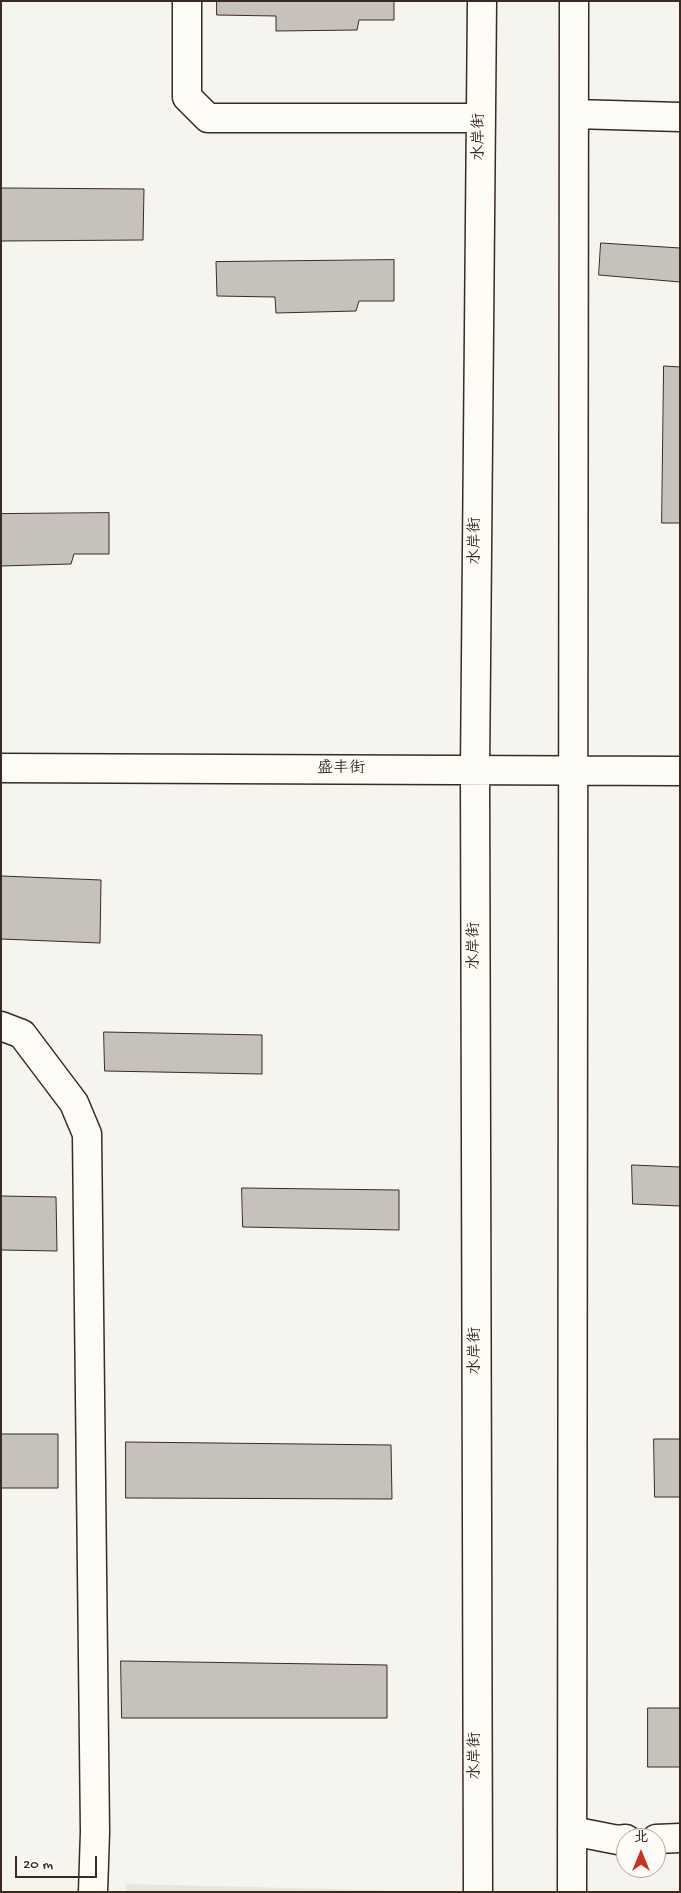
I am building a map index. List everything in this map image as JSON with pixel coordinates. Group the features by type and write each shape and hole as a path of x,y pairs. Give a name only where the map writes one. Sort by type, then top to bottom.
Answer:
{"street":[{"path":"187,1 187,97 208,118 474,118 481,114"},
{"name":"水岸街","path":"478,1892 475,770 482,1"},
{"path":"572,1892 574,1"},
{"path":"574,114 680,117"},
{"name":"盛丰街","path":"1,768 680,771"},
{"path":"1,1026 22,1034 74,1102 87,1134 95,1832 93,1892"},
{"path":"572,1831 616,1840"},
{"path":"666,1839 680,1838"}],"shaded area":[{"path":"126,1884 413,1891 413,1892 126,1892"}],"building":[{"path":"217,1 394,1 394,20 359,20 357,30 276,31 276,16 217,15"},
{"path":"1,188 144,189 143,240 1,241"},
{"path":"601,243 680,248 680,282 599,275"},
{"path":"394,260 394,301 359,301 356,311 276,313 275,297 217,296 216,262"},
{"path":"664,366 680,367 680,523 662,523"},
{"path":"109,513 109,554 74,554 71,564 1,566 1,514"},
{"path":"1,876 101,880 100,943 1,939"},
{"path":"104,1032 262,1035 262,1074 105,1071"},
{"path":"632,1165 680,1167 680,1206 633,1204"},
{"path":"242,1188 399,1190 399,1230 243,1227"},
{"path":"1,1196 56,1197 57,1251 1,1250"},
{"path":"1,1434 58,1434 58,1488 1,1488"},
{"path":"654,1439 680,1439 680,1497 655,1497"},
{"path":"126,1442 391,1445 392,1499 126,1498"},
{"path":"121,1661 387,1665 387,1718 122,1718"},
{"path":"648,1708 680,1708 680,1767 648,1767"}]}
